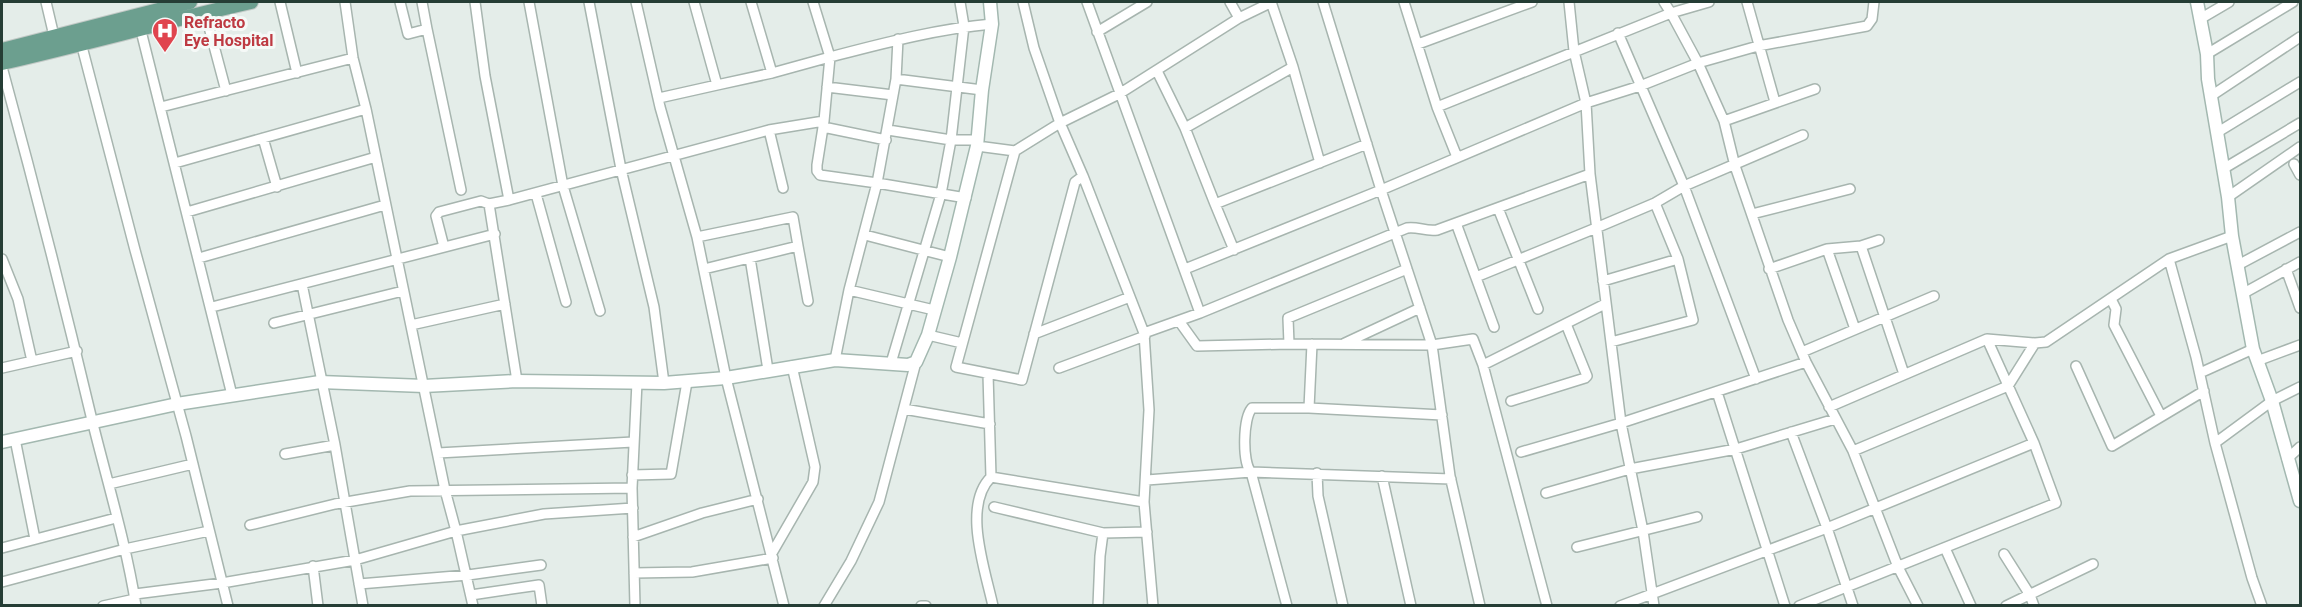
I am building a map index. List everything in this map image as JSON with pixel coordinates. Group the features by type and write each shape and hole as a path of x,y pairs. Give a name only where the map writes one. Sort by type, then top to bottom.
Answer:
{"main road":[{"path":"2,50 190,2"},
{"path":"2,65 82,45 140,27 250,2"}],"street":[{"path":"46,2 54,36"},
{"path":"280,2 297,73"},
{"path":"345,2 353,58 366,109 445,490 474,606"},
{"path":"400,2 408,34 427,29"},
{"path":"422,2 461,190"},
{"path":"476,2 485,76 508,200"},
{"path":"529,2 563,186 600,311"},
{"path":"589,2 621,169 654,307 664,383"},
{"path":"636,2 659,98 697,237 726,378 784,606"},
{"path":"694,2 717,85"},
{"path":"751,2 772,73"},
{"path":"813,2 830,57 824,124 817,165 820,175 966,198"},
{"path":"891,363 941,194 958,87 964,26 960,2"},
{"path":"824,606 851,561 879,502 916,362 928,335 950,257 966,198 977,143 992,24 990,2"},
{"path":"1023,2 1034,48 1060,123 1083,176 1144,335 1149,410 1147,480 1144,502 1153,606"},
{"path":"1087,2 1200,313"},
{"path":"1097,32 1147,2"},
{"path":"1230,2 1239,18"},
{"path":"1083,176 1075,182 1022,380 956,367 1015,151 1060,123 1119,94 1239,18 1271,2 1293,67 1320,163"},
{"path":"1323,2 1366,144 1432,345 1451,479 1480,606"},
{"path":"1404,2 1437,107 1457,157"},
{"path":"1418,44 1532,2"},
{"path":"1569,2 1574,51 1586,103 1590,174 1621,423 1643,531 1654,606"},
{"path":"1664,2 1698,63 1724,121 1735,165 1788,320 1834,419 1853,451 1898,567 1918,606"},
{"path":"1437,107 1618,33 1671,13 1709,2"},
{"path":"1747,2 1775,102"},
{"path":"1185,269 1381,190 1586,103 1640,86 1698,63 1758,46 1867,26 1872,19 1874,2"},
{"path":"2198,2 2232,236 2255,355 2272,401 2287,459 2300,496"},
{"path":"2200,19 2229,2"},
{"path":"2207,54 2293,2"},
{"path":"205,12 226,91"},
{"path":"659,98 772,73 898,39 964,26 992,24"},
{"path":"140,27 212,307 232,395"},
{"path":"78,29 193,464 228,606"},
{"path":"1618,33 1684,186 1756,379"},
{"path":"2211,96 2301,37"},
{"path":"835,360 849,290 865,235 887,135 896,79 898,39"},
{"path":"160,107 353,58"},
{"path":"2,65 77,351 92,421 110,484 135,600"},
{"path":"1185,128 1293,67"},
{"path":"1157,71 1185,128 1234,250"},
{"path":"896,79 982,90"},
{"path":"2218,132 2301,82"},
{"path":"828,87 893,95"},
{"path":"1724,121 1815,88"},
{"path":"175,163 366,109"},
{"path":"2223,169 2301,123"},
{"path":"444,247 436,216 439,212 481,201 489,204 536,194 769,130 824,124 887,135 977,143 1015,151"},
{"path":"769,130 783,188"},
{"path":"1476,277 1596,228 1655,202 1684,186 1803,135"},
{"path":"263,138 277,187"},
{"path":"1215,204 1366,144"},
{"path":"2228,197 2301,147"},
{"path":"187,212 376,157"},
{"path":"2294,164 2301,176"},
{"path":"1059,368 1395,233 1412,227 1429,232 1590,174"},
{"path":"1752,214 1850,189"},
{"path":"536,194 566,302"},
{"path":"1611,342 1692,320 1678,259 1655,202"},
{"path":"489,204 517,381"},
{"path":"199,258 385,205"},
{"path":"1498,208 1538,309"},
{"path":"697,237 793,217 808,301"},
{"path":"1456,223 1494,327"},
{"path":"2238,265 2301,232"},
{"path":"212,307 495,234"},
{"path":"865,235 950,257"},
{"path":"1829,407 1987,339 2046,342 2169,259 2232,236"},
{"path":"1769,269 1827,249 1861,246 1879,240"},
{"path":"704,269 798,246"},
{"path":"1861,246 1904,374"},
{"path":"1827,249 1855,329"},
{"path":"750,258 768,370"},
{"path":"2,259 18,299 32,361"},
{"path":"1603,281 1678,259"},
{"path":"2169,259 2200,374 2214,443 2262,606"},
{"path":"2244,294 2301,262"},
{"path":"1288,344 1288,318 1407,269"},
{"path":"2286,269 2301,308"},
{"path":"302,284 320,382 335,446 363,606"},
{"path":"849,290 934,310"},
{"path":"274,323 403,291"},
{"path":"1802,352 1934,296"},
{"path":"1034,334 1130,297"},
{"path":"2111,299 2116,309 2114,325 2161,416"},
{"path":"411,325 505,304"},
{"path":"1483,365 1605,304"},
{"path":"1343,344 1420,308"},
{"path":"1179,321 1197,346 1432,345 1473,339 1483,365 1547,606"},
{"path":"1511,401 1585,378 1587,375 1566,324"},
{"path":"928,335 962,343"},
{"path":"1799,606 2056,503 2034,443 1987,339"},
{"path":"1853,451 2008,386 2035,343"},
{"path":"1309,408 1312,344"},
{"path":"2200,374 2255,355 2301,345"},
{"path":"2,368 77,351"},
{"path":"2,442 177,404 320,382 424,386 517,381 664,383 726,378 835,360 908,365 916,362"},
{"path":"1521,452 1621,423 1806,362"},
{"path":"634,573 692,572 772,556 813,482 814,474 792,366"},
{"path":"2076,366 2112,446 2204,391"},
{"path":"988,374 991,477 981,489 977,504 977,535 993,606"},
{"path":"635,606 632,475 637,382"},
{"path":"632,475 671,474 687,382"},
{"path":"2214,443 2272,401 2301,387"},
{"path":"1717,392 1785,606"},
{"path":"1287,606 1251,472 1246,465 1245,419 1252,408 1309,408 1442,415"},
{"path":"904,409 990,424"},
{"path":"1546,493 1630,469 1736,449 1834,419"},
{"path":"1791,432 1827,528 1852,606"},
{"path":"15,439 35,539"},
{"path":"438,453 633,442"},
{"path":"1620,606 1827,528 2034,443"},
{"path":"285,454 335,446"},
{"path":"2287,459 2301,447"},
{"path":"110,484 193,464"},
{"path":"1147,480 1251,472 1451,479"},
{"path":"1317,473 1318,496 1343,606"},
{"path":"1382,476 1411,606"},
{"path":"991,477 1144,502"},
{"path":"250,525 345,502 410,491 632,488"},
{"path":"633,537 702,513 758,500"},
{"path":"994,507 1103,532 1147,532"},
{"path":"103,606 355,560 456,531 544,514 633,508"},
{"path":"1576,547 1697,516"},
{"path":"2,548 116,518"},
{"path":"2,582 124,549 209,531"},
{"path":"1098,606 1103,532"},
{"path":"1945,548 1971,606"},
{"path":"2004,554 2030,595 2034,606"},
{"path":"2006,606 2093,564"},
{"path":"359,584 468,575 541,565"},
{"path":"313,566 318,606"},
{"path":"471,595 539,585 542,606"},
{"path":"921,606 926,606"}],"place":[{"name":"Refracto Eye Hospital","path":"165,54"}]}
